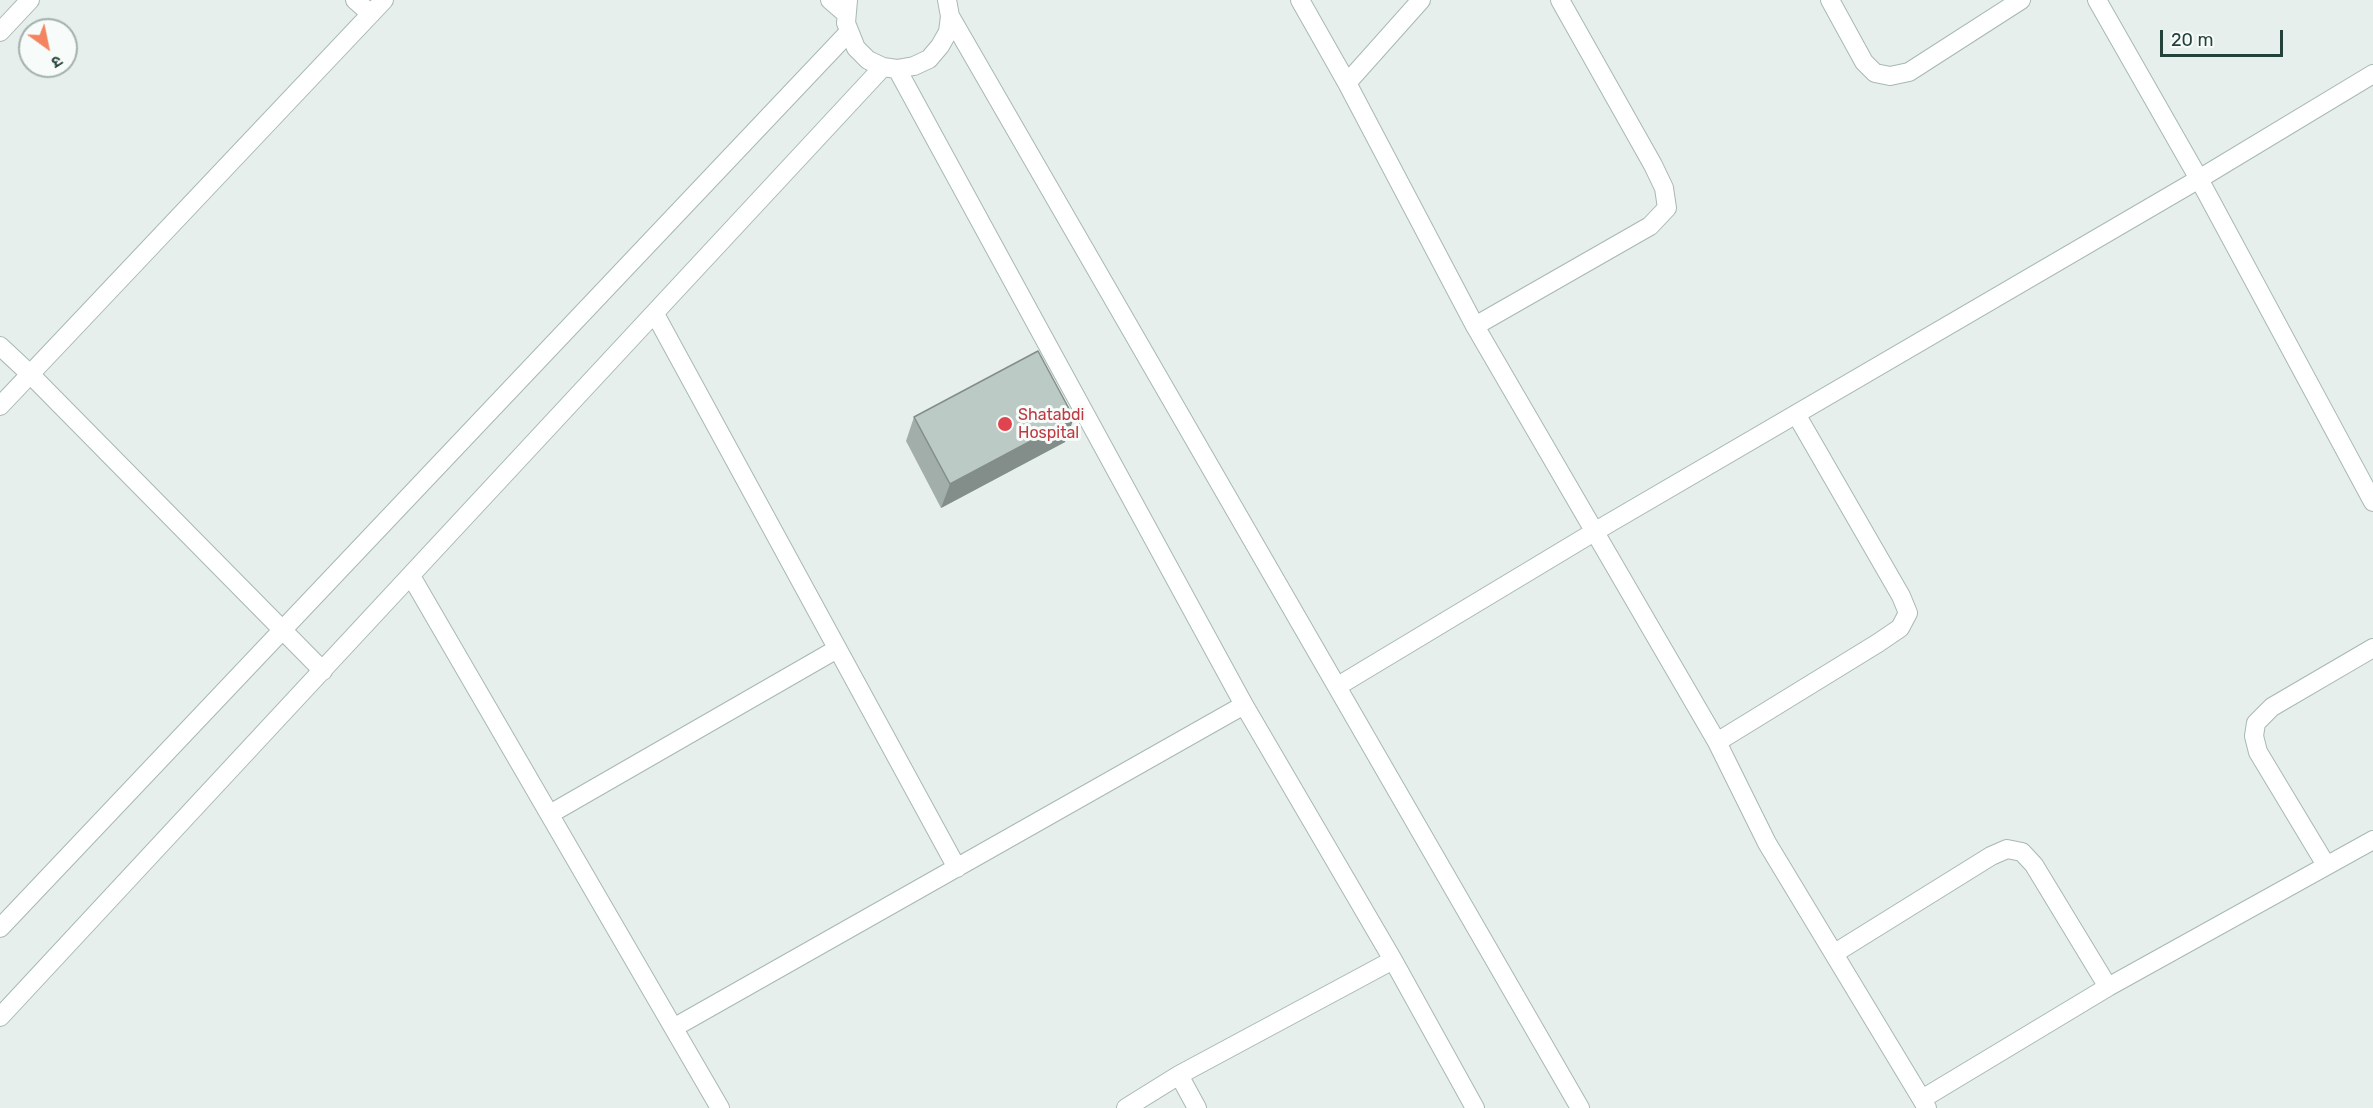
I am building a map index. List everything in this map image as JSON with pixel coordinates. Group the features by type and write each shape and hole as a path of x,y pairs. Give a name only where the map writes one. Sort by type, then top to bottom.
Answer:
{"street":[{"path":"0,32 30,0"},
{"path":"355,0 370,14"},
{"path":"0,406 384,0"},
{"path":"830,0 847,6 848,33 856,48 868,60 890,68 914,66 929,59 948,32 949,8"},
{"path":"1300,0 1347,83 1475,326 1717,742 1767,843 1925,1104 2108,987 2373,840"},
{"path":"1347,83 1421,0"},
{"path":"1475,326 1650,226 1667,207 1664,188 1653,165 1560,0"},
{"path":"1830,0 1864,62 1875,73 1890,76 1909,72 2021,0"},
{"path":"2097,0 2199,179 2373,501"},
{"path":"949,8 1580,1108"},
{"path":"0,928 848,33"},
{"path":"0,1017 655,314 890,68"},
{"path":"890,68 1244,705 1393,960 1476,1108"},
{"path":"1338,686 1594,532 2199,179 2373,74"},
{"path":"655,314 957,868"},
{"path":"0,346 323,671"},
{"path":"1717,742 1878,643 1900,628 1908,614 1901,596 1796,414"},
{"path":"411,576 720,1108"},
{"path":"2326,865 2258,752 2253,736 2256,723 2272,707 2373,648"},
{"path":"550,814 837,649"},
{"path":"675,1027 1244,705"},
{"path":"1835,953 1991,856 2007,849 2022,852 2034,865 2108,987"},
{"path":"1125,1108 1179,1075 1393,960"},
{"path":"1179,1075 1197,1108"}],"building":[{"path":"1038,351 1074,418 950,484 914,417"}],"place":[{"name":"Shatabdi Hospital","path":"1005,424"}]}
